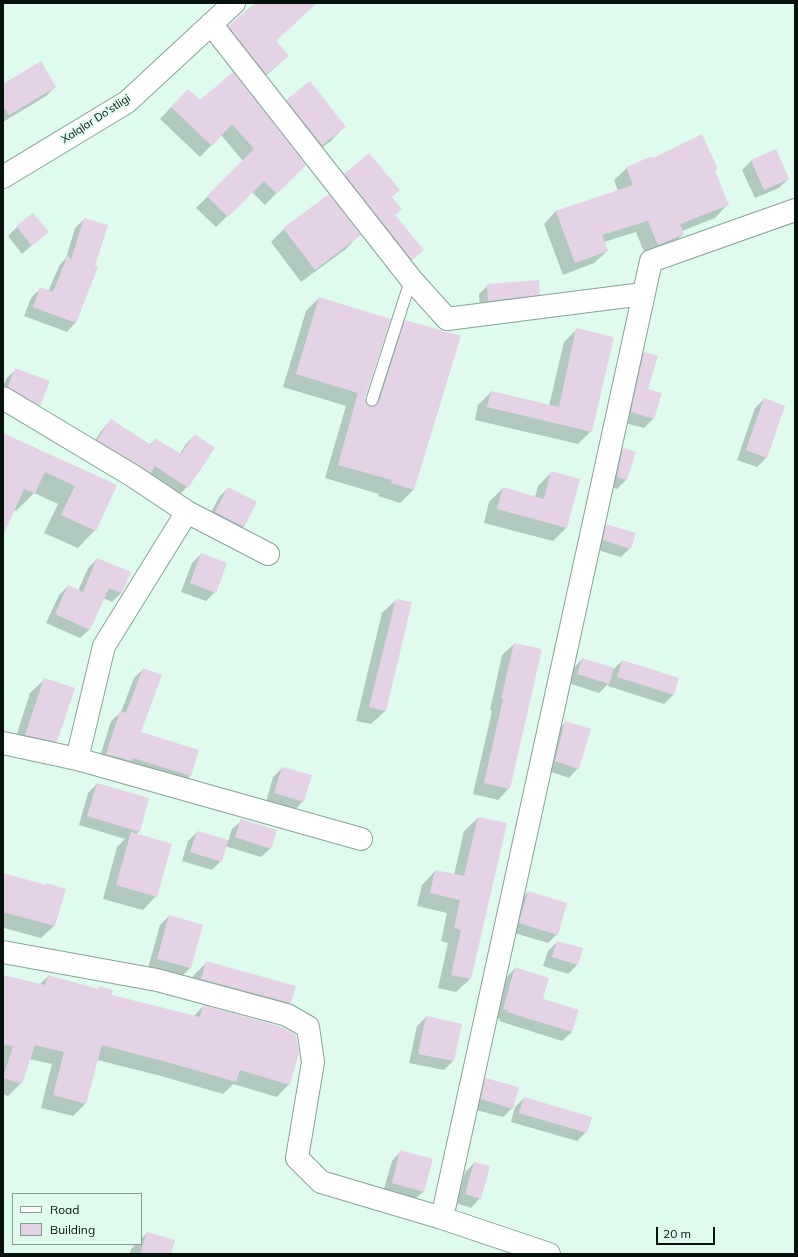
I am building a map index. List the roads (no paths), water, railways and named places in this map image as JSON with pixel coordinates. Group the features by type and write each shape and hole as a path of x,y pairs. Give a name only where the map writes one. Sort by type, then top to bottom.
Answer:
{"street":[{"name":"Xalqlar Do'stligi","path":"3,177 127,102 234,3"},
{"path":"211,24 411,279 447,319 643,294"},
{"path":"442,1218 651,261 795,210"},
{"path":"3,398 133,476 187,512 268,554"},
{"path":"77,759 104,646 187,512"},
{"path":"3,743 77,759 361,839"},
{"path":"3,952 157,980 287,1015 308,1027 313,1062 297,1158 321,1182 442,1218 549,1254"}],"lane":[{"path":"372,400 411,279"}]}
